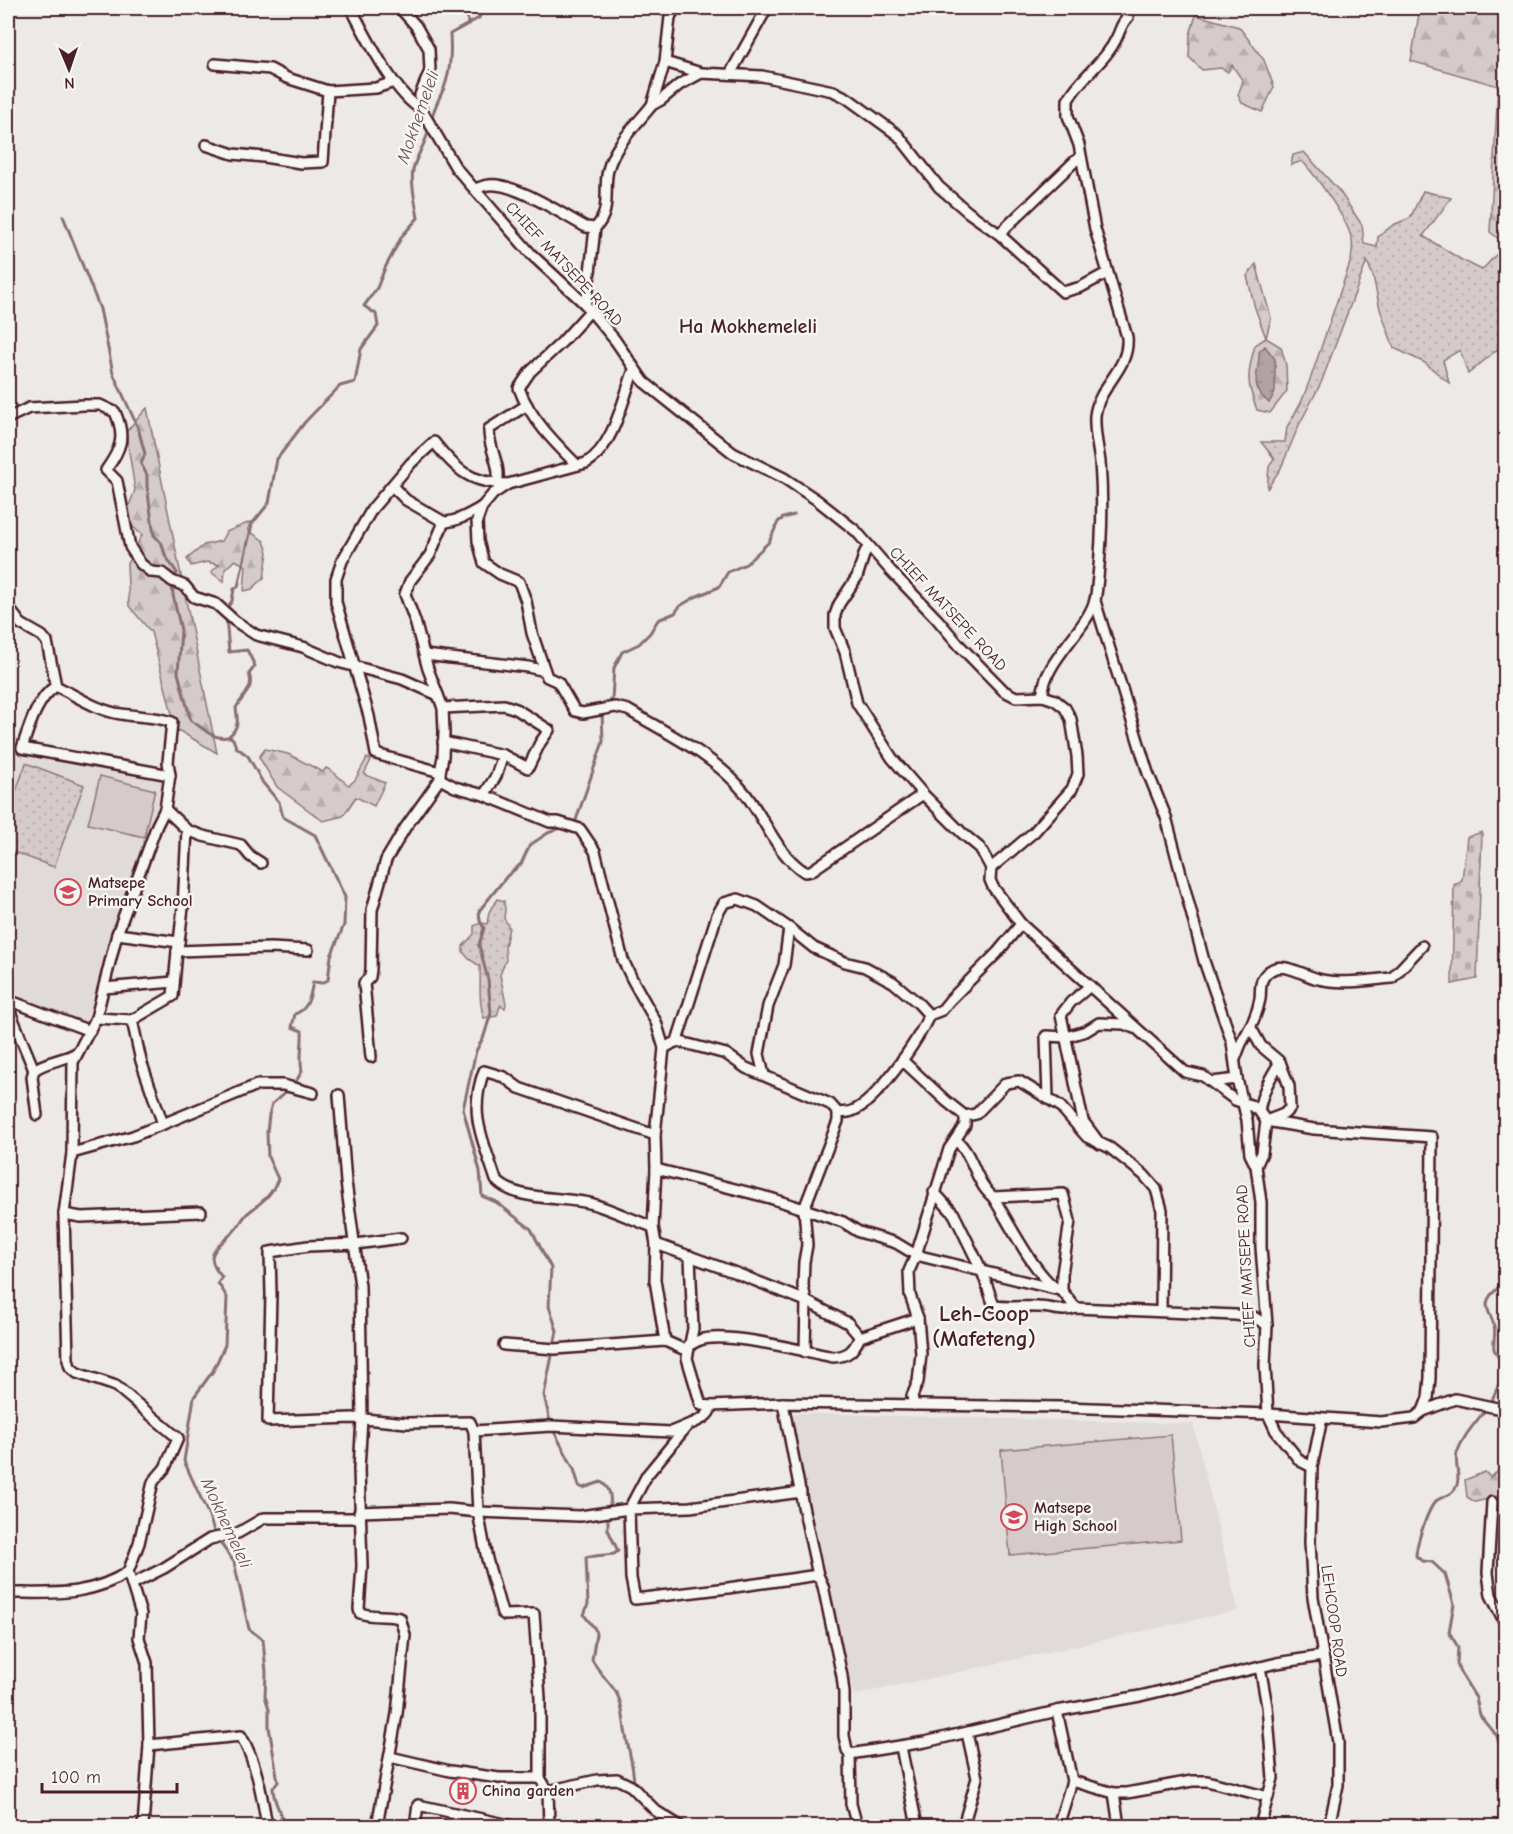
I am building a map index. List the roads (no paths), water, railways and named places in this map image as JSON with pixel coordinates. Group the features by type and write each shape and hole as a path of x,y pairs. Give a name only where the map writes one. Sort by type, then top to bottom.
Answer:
{"street":[{"name":"CHIEF MATSEPE ROAD","path":"351,8 381,63 410,104 421,109 456,168 532,255 584,303 615,340 644,382 734,453 784,478 817,500 856,531 1004,691 1016,697 1043,696"},
{"path":"396,8 400,8 416,26 429,49 430,71 420,94 421,109"},
{"path":"652,105 665,62 670,17 675,8"},
{"path":"730,74 766,8"},
{"path":"991,868 1034,831 1072,789 1078,774 1071,719 1065,708 1055,700 1043,696 1045,683 1056,661 1095,601 1102,545 1100,461 1095,414 1098,404 1126,358 1128,349 1127,337 1095,229 1075,131 1068,116 1068,100 1102,60 1119,35 1122,23 1128,17 1125,8"},
{"path":"665,62 701,73 762,76 833,92 848,98 898,135 939,187 999,234 1063,291 1081,287 1107,273"},
{"path":"215,64 270,69 287,78 328,91 376,88 394,82"},
{"path":"584,303 587,299 595,228 602,221 606,208 607,172 612,158 652,105 679,85 701,73"},
{"path":"206,145 233,154 301,163 323,162 328,91"},
{"path":"999,234 1080,158"},
{"path":"475,189 489,185 506,187 586,227 595,228"},
{"path":"577,465 558,446 527,405 519,388 530,372 590,311"},
{"path":"634,370 613,428 596,457 586,463 508,484 487,483 470,478 459,471 434,442 411,463 372,509 342,561 336,579 336,602 369,716 376,754 440,775 455,787 484,795 550,822 558,822 580,829 595,850 623,960 656,1022 664,1048 655,1135 653,1227 656,1244 655,1280 665,1341"},
{"path":"8,418 29,408 100,405 114,412 119,421 121,446 106,470 117,481 130,547 141,564 151,572 162,573 185,586 194,597 216,604 256,635 303,647 338,662 402,679 438,694"},
{"path":"497,484 498,468 490,445 489,429 527,405"},
{"path":"508,484 493,494 483,507 477,521 478,541 484,563 500,574 519,582 526,601 532,633 547,677 558,682 575,711 583,713 615,708 628,710 708,758 745,793 785,855 805,872 811,871 843,850 923,794"},
{"path":"392,486 406,500 444,522 465,516 483,507"},
{"path":"371,1057 364,983 370,976 371,969 372,910 375,893 393,846 440,775 443,757 442,708 405,594 410,581 430,555 444,522"},
{"path":"869,546 857,577 835,615 835,628 845,652 857,704 892,758 923,794 980,848 991,868 990,880 993,887 1021,924 1185,1072 1203,1076 1235,1100 1259,1111 1266,1121 1262,1153 1256,1166"},
{"name":"CHIEF MATSEPE ROAD","path":"1095,601 1148,773 1166,817 1204,961 1232,1042 1237,1079 1247,1120 1250,1154 1256,1166 1261,1202 1261,1247 1267,1325 1265,1365 1268,1414"},
{"path":"8,610 21,624 42,636 47,642 56,686 75,698 119,714 172,722 168,762 170,775 165,809 117,934 96,1018 73,1062 72,1153 64,1214 70,1367 77,1372 116,1386 178,1438 165,1468 153,1482 139,1543 128,1572 84,1591 8,1593"},
{"path":"425,656 544,669"},
{"path":"56,686 49,691 33,717 22,748 170,775"},
{"path":"442,708 504,705 516,709 549,730 528,768 503,755 443,742"},
{"path":"484,795 496,776 503,755"},
{"path":"165,809 187,830 203,837 240,845 250,856 261,863"},
{"path":"157,825 177,822"},
{"path":"96,1018 132,1020 173,996 183,907 187,830"},
{"path":"677,1041 717,915 724,903 738,899 757,906 814,948 845,962 865,967 893,982 929,1015"},
{"path":"838,1113 851,1112 867,1102 902,1060 929,1015 942,1010 997,953 1021,924"},
{"path":"764,1075 759,1054 768,1006 784,965 789,928"},
{"path":"117,934 178,946 308,950"},
{"path":"1234,1061 1241,1043 1251,1028 1260,999 1261,982 1266,974 1275,968 1284,967 1330,982 1392,978 1422,946"},
{"path":"104,988 174,982"},
{"path":"1090,986 1071,1002 1061,1015 1083,1121 1101,1145"},
{"path":"8,1000 90,1031"},
{"path":"8,1007 34,1070 32,1077 37,1115"},
{"path":"132,1020 141,1061 163,1124"},
{"path":"1047,1098 1046,1036 1066,1037 1086,1031 1098,1023 1124,1024 1140,1030"},
{"path":"1251,1028 1261,1046 1280,1062 1289,1086 1290,1108 1284,1114 1266,1121"},
{"path":"664,1048 677,1041 726,1054 747,1068 830,1104 838,1113 838,1121 804,1209 807,1245 803,1286 806,1301 805,1352"},
{"path":"34,1070 46,1063 69,1057 78,1052"},
{"path":"902,1060 965,1116 976,1114 1006,1083 1019,1082 1060,1106 1087,1137 1110,1148 1144,1175 1160,1197 1161,1311"},
{"path":"1259,1111 1265,1087 1280,1062"},
{"path":"653,1227 592,1204 530,1195 501,1185 496,1180 476,1117 478,1087 484,1071 504,1077 519,1088 655,1135"},
{"path":"1212,1082 1237,1079"},
{"path":"72,1153 133,1136 257,1085 283,1085 313,1093"},
{"path":"339,1095 346,1182 360,1286 362,1419 359,1515 362,1566 359,1609 360,1613 366,1616 400,1618 405,1635 397,1713 377,1827"},
{"path":"914,1405 912,1396 918,1382 921,1354 918,1318 910,1294 909,1270 916,1255 949,1149 965,1125 965,1116"},
{"path":"1266,1121 1314,1129 1432,1137 1430,1378 1428,1398 1423,1411"},
{"path":"956,1140 968,1156 985,1191 993,1197 1032,1262 1076,1308"},
{"path":"656,1169 804,1209 843,1222 859,1232 896,1243 916,1255 1059,1290"},
{"path":"934,1192 954,1214 982,1271 994,1306 1039,1307 1065,1312 1076,1308 1243,1316 1254,1317 1267,1325"},
{"path":"993,1197 1063,1194 1070,1221 1059,1290"},
{"path":"64,1214 81,1217 201,1212"},
{"path":"400,1238 356,1244 308,1246 270,1252 268,1421 362,1419 407,1423 470,1422 474,1431 478,1512 487,1559 502,1613 505,1615 534,1614 540,1698 540,1778 548,1791 549,1827"},
{"path":"656,1244 806,1301 848,1323 860,1336"},
{"path":"690,1256 693,1329 687,1358 701,1404 711,1406 783,1403 1062,1407 1268,1414 1381,1422 1414,1418 1423,1411 1455,1399 1506,1410"},
{"path":"860,1336 918,1318"},
{"path":"504,1345 555,1349 665,1341 683,1348 701,1340 739,1340 844,1357 855,1348 860,1336"},
{"path":"783,1403 818,1575 823,1586 842,1676 844,1736 850,1754 851,1804 856,1827"},
{"path":"474,1431 551,1426 671,1432 702,1419 711,1411 711,1406"},
{"path":"1268,1414 1276,1431 1300,1461 1312,1467"},
{"name":"LEHCOOP ROAD","path":"1322,1418 1312,1467 1309,1514 1310,1573 1338,1742 1338,1785 1329,1827"},
{"path":"688,1425 647,1475 629,1509 631,1578 635,1599 818,1575"},
{"path":"132,1584 164,1568 210,1539 238,1533 264,1518 449,1509 580,1516 629,1509 690,1507 801,1492"},
{"path":"1492,1502 1489,1584 1491,1595 1506,1625"},
{"path":"128,1572 141,1614 139,1638 147,1663 149,1745 143,1827"},
{"path":"850,1754 901,1747 1057,1711 1140,1696 1260,1667 1322,1656"},
{"path":"1260,1667 1273,1778 1260,1827"},
{"path":"1057,1711 1072,1780 1058,1827"},
{"path":"963,1827 977,1778 967,1733"},
{"path":"149,1745 241,1736 252,1758 261,1790 267,1827"},
{"path":"901,1747 917,1827"},
{"path":"390,1757 450,1771 499,1778 540,1778"},
{"path":"548,1791 597,1780 617,1779 631,1786 656,1811 680,1827"},
{"path":"1072,1780 1114,1793 1128,1793 1192,1781 1207,1781 1268,1797"},
{"path":"1114,1793 1119,1827"},
{"path":"415,1827 418,1805 514,1827"}],"water":[{"path":"1265,346 1275,359 1275,392 1269,403 1256,385 1259,352"}],"waterway":[{"path":"463,8 467,12 468,24"},
{"name":"Mokhemeleli","path":"431,120 448,74 450,34 479,18 483,8"},
{"name":"Mokhemeleli","path":"226,609 232,601 234,589 238,587 252,524 269,503 277,459 305,422 340,386 355,382 361,349 378,326 376,314 364,306 377,288 402,236 418,218 412,175 429,129"},
{"path":"63,216 100,309 113,373 138,428 145,454 141,464 147,475 154,535 162,544 165,555 177,573 174,579"},
{"path":"604,705 612,699 614,668 622,652 639,644 658,620 675,613 680,606 695,597 719,587 728,572 746,564 769,542 778,522 794,515"},
{"path":"172,585 181,630 178,673 191,721 217,737 228,737"},
{"name":"Mokhemeleli","path":"226,616 229,652 247,650 255,666 249,674 249,688 236,708 236,727 229,736 236,747 248,756 263,783 279,802 283,817 315,835 345,897 344,925 331,956 328,980 322,983 313,982 306,1005 295,1014 292,1027 302,1031 302,1071 294,1085"},
{"path":"572,824 575,823 603,742 602,711"},
{"path":"563,827 548,833 530,845 521,864 507,876 479,911 480,921 484,928 479,945 488,980 491,1013 484,1036 476,1051 463,1109 480,1171 482,1196 496,1202 531,1229 551,1268 549,1306 557,1331 544,1395 551,1426 574,1469 579,1486 583,1488 601,1482 604,1484 610,1494 609,1509"},
{"name":"Mokhemeleli","path":"284,1826 273,1793 273,1788 278,1782 269,1727 269,1709 265,1696 266,1672 263,1640 249,1629 234,1562 216,1537 184,1461 194,1397 213,1371 225,1345 227,1297 218,1283 222,1277 212,1257 217,1247 235,1230 246,1215 265,1199 278,1179 268,1157 269,1115 272,1104 289,1089"},
{"path":"1506,1255 1501,1283 1487,1304 1495,1329 1494,1349 1502,1364 1503,1374 1490,1403 1460,1446 1456,1458 1457,1485 1452,1493 1438,1499 1433,1505 1423,1527 1416,1556 1422,1561 1432,1562 1445,1574 1454,1604 1449,1632 1458,1647 1457,1664 1476,1698 1480,1715 1497,1736 1500,1760 1506,1772"},
{"path":"608,1515 608,1530 618,1551 614,1554 586,1557 588,1604 584,1615 595,1629 596,1634 592,1660 617,1694 620,1703 634,1785"}],"place":[{"name":"Matsepe Primary School","path":"68,892"},
{"name":"Matsepe High School","path":"1014,1517"},
{"name":"China garden","path":"463,1791"}],"district":[{"name":"Ha Mokhemeleli","path":"748,326"},
{"name":"Leh-Coop (Mafeteng)","path":"984,1326"}]}
